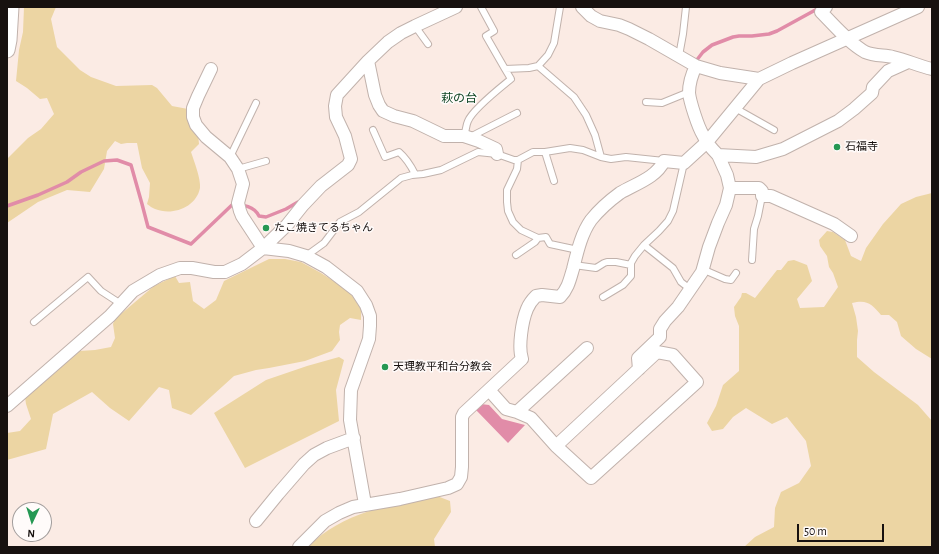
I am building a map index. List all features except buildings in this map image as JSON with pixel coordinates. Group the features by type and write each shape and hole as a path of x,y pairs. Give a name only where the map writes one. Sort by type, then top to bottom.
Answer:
{"street":[{"path":"7,50 9,40 10,7"},
{"path":"7,406 110,316 133,291 160,275 180,268 225,272 242,264 263,248 287,225 321,186 348,165 351,159 345,136 336,117 335,106 337,95 388,42 401,33 453,7"},
{"path":"582,7 591,16 600,21 629,29 696,66 720,73 759,80"},
{"path":"299,547 325,521 353,507 400,499 448,488 457,484 461,477 462,467 462,418 464,413 522,359 520,354 520,342 527,308 536,296 542,295 560,297 564,294 568,286 578,250 590,221 601,209 620,194 653,175 662,166 664,161 684,163 707,142 759,80 792,63 918,7"},
{"path":"821,9 852,43 866,52 875,55 894,57 922,67 932,68"},
{"path":"368,62 375,95 383,111 394,116 413,121 444,136 467,137 479,141 496,149 497,154"},
{"path":"718,155 756,157 783,149 838,121 872,93 873,88 888,71 908,62"},
{"path":"639,369 638,358 660,337 660,329 665,321 678,307 702,272 708,247 726,205 730,188 727,174 718,155 702,134 689,92 692,74 696,66"},
{"path":"211,69 193,108 193,117 196,125 206,137 230,157 238,169 243,184 238,203 240,211 263,248"},
{"path":"730,188 760,188 762,190 762,196 771,196 834,224 851,236"},
{"path":"263,248 289,251 306,256 326,267 357,291 366,305 370,316 369,339 352,390 350,420 365,504"},
{"path":"517,412 587,348"},
{"path":"489,390 506,410 517,412 531,418 556,446 591,478 697,382 673,355 657,352 556,446"},
{"path":"256,521 282,489 314,455 327,448 354,438"}],"lane":[{"path":"481,7 494,32 486,36 511,79 488,99 468,120 467,137 517,113"},
{"path":"505,68 529,68 538,66 548,55 554,43 560,7"},
{"path":"679,56 686,7"},
{"path":"415,26 428,44"},
{"path":"538,66 574,97 586,115 595,135 601,157"},
{"path":"646,102 662,103 689,92"},
{"path":"230,157 256,103"},
{"path":"735,108 774,130"},
{"path":"373,130 385,157 399,152 412,167 415,174"},
{"path":"306,256 324,243 340,222 359,212 401,178 441,170 478,152 497,154 518,160 533,152 546,152 570,148 583,150 611,159 626,157 664,161"},
{"path":"546,152 554,181"},
{"path":"518,160 517,169 507,190 506,202 508,211 514,222 521,230 538,238 546,237 550,244 578,250"},
{"path":"238,169 266,161"},
{"path":"603,297 627,281 631,276 631,266 635,256 644,245 668,222 673,211 684,163"},
{"path":"752,260 754,229 762,196"},
{"path":"516,255 535,242 538,238"},
{"path":"644,245 673,268 681,282 690,289"},
{"path":"574,265 596,268 604,263 616,262 631,266"},
{"path":"702,269 731,280 736,273"},
{"path":"34,322 88,277 101,291 121,304"}],"shaded area":[{"path":"24,7 56,7 51,19 57,47 80,70 91,77 116,86 152,85 157,88 172,106 188,109 198,134 199,144 191,152 200,184 198,195 194,201 176,211 162,211 152,208 147,204 150,183 142,168 137,143 121,144 115,141 107,151 104,169 90,192 67,190 38,202 7,223 7,159 28,138 41,129 54,114 47,98 40,99 16,81 19,50 23,32"},
{"path":"932,193 932,359 916,349 901,336 897,322 889,315 881,315 869,303 852,303 858,331 857,357 874,372 918,405 932,421 932,547 744,547 755,537 774,527 775,508 781,492 799,483 811,466 806,441 787,417 772,424 746,408 733,417 723,429 712,431 707,423 716,406 723,385 739,371 739,326 735,316 734,307 742,293 746,293 755,298 777,270 781,270 788,261 794,260 807,265 812,281 797,299 800,308 824,307 838,287 829,267 827,256 820,246 819,240 827,231 833,232 845,240 851,256 861,261 866,248 883,224 901,204 916,197"},
{"path":"269,259 285,259 301,262 349,291 361,309 361,320 350,318 340,325 340,340 332,351 305,361 256,370 234,376 191,415 172,408 169,390 159,387 129,421 110,408 92,392 53,414 46,449 7,460 7,433 20,431 31,419 25,397 79,351 111,347 115,338 113,324 115,319 154,286 175,276 179,283 190,282 193,301 204,309 216,300 224,281"},
{"path":"339,357 344,360 336,390 339,421 245,468 214,413 266,380"},
{"path":"481,404 489,405 502,419 525,425 508,443 476,410"},
{"path":"437,496 450,501 451,512 434,539 435,547 308,547 321,535 336,526 368,511 402,502"}],"waterway":[{"path":"696,61 703,52 712,45 733,37 769,34 819,8"},
{"path":"7,206 38,195 67,182 81,172 104,161 117,160 131,165 148,227 191,244 233,204 251,208 259,216 266,217 286,209 298,202"}],"place":[{"name":"石福寺","path":"837,147"},
{"name":"たこ焼きてるちゃん","path":"266,228"},
{"name":"天理教平和台分教会","path":"385,367"}],"district":[{"name":"萩の台","path":"459,98"}]}
